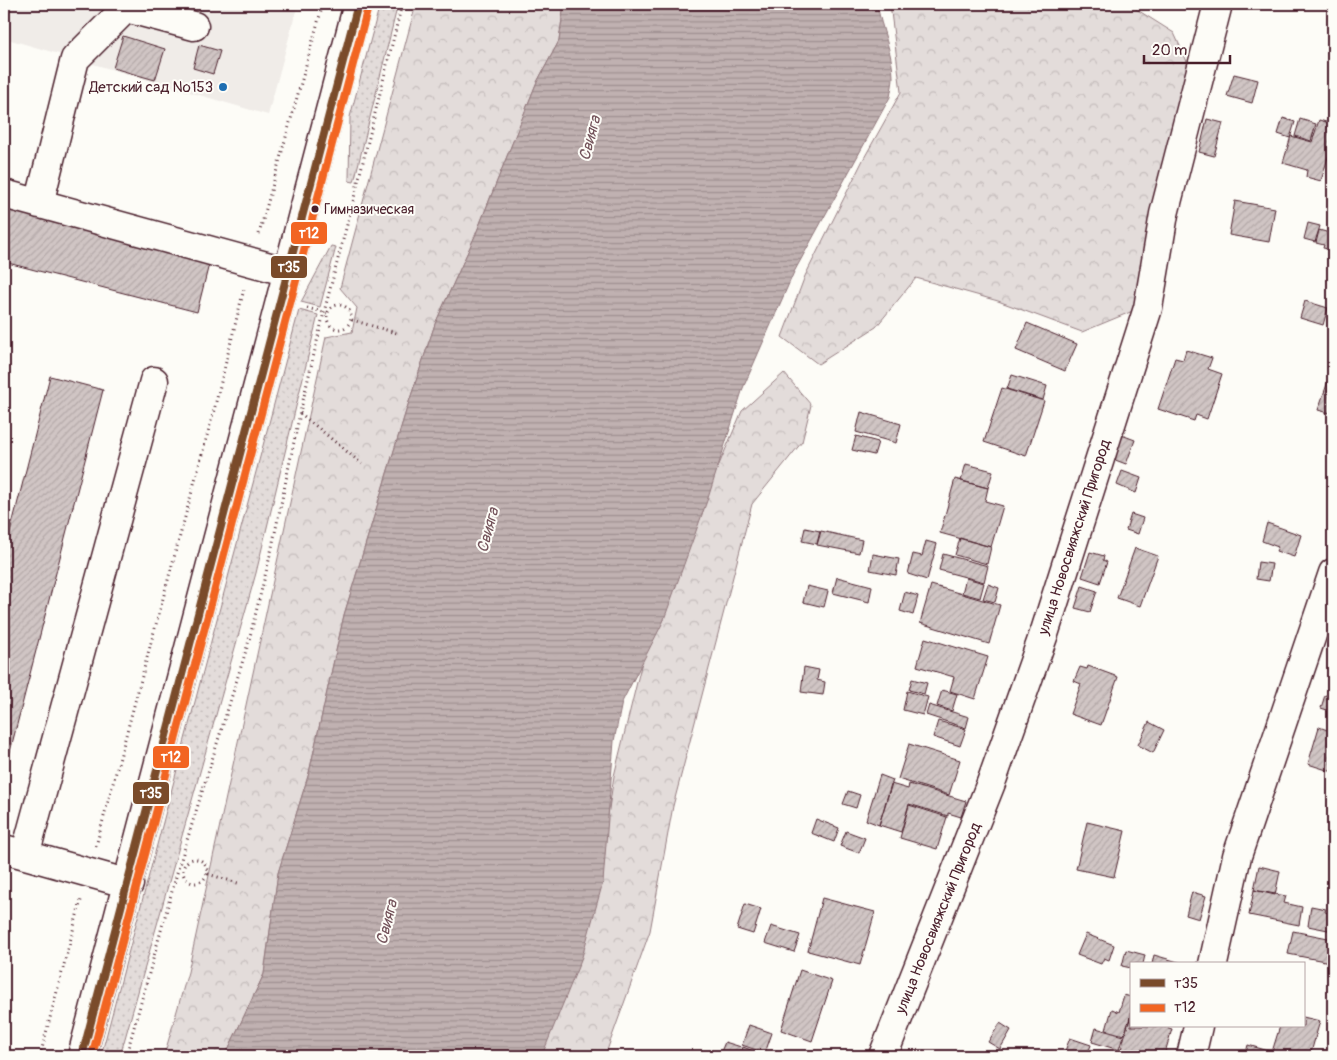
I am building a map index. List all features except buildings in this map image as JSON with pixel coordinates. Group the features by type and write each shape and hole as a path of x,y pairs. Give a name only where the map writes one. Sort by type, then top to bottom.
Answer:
{"street":[{"path":"82,1056 129,884 358,4"},
{"name":"улица Новосвияжский Пригород","path":"883,1056 991,783 1045,631 1148,308 1164,214 1218,4"},
{"path":"39,204 75,59 126,8 194,26"},
{"path":"4,194 288,272"},
{"path":"129,884 15,852 154,381"},
{"path":"1213,962 1237,856 1333,573"},
{"path":"1191,1056 1198,1028"}],"path":[{"path":"40,1056 252,262 323,4"},
{"path":"126,1056 248,644 271,552 300,412 402,4"},
{"path":"339,304 347,306 352,320 347,327 340,330 332,328 327,322 325,313 331,307 339,304"},
{"path":"352,320 400,334"},
{"path":"300,412 362,464"},
{"path":"195,858 202,860 207,866 208,874 203,881 196,884 188,881 183,875 181,866 187,860 195,858"},
{"path":"208,874 241,884"}],"shaded area":[{"name":"Детский сад №153","path":"4,4 298,4 268,115 4,38"}],"green space":[{"path":"380,4 398,4 354,182 349,181 350,117"},
{"path":"416,4 564,4 559,41 536,84 475,236 435,324 406,411 344,615 309,773 278,873 264,974 225,1056 164,1056 188,972 326,337 352,332 357,308 340,288"},
{"path":"890,4 1128,4 1174,33 1189,66 1140,308 1082,332 998,301 916,278 876,327 818,364 782,337 805,276 863,160 901,92"},
{"path":"331,246 336,247 320,307 301,302"},
{"path":"299,310 318,315 256,573 120,1056 101,1056"},
{"path":"784,373 811,405 802,442 752,504 673,806 650,931 605,1056 538,1056 595,900 614,776 652,621 742,411"}],"water":[{"name":"Свияга","path":"564,4 877,4 892,68 893,80 890,97 794,272 743,388 708,498 663,622 622,702 614,741 603,882 582,957 540,1056 225,1056 264,974 278,873 309,773 344,615 406,411 435,324 475,236 536,84 559,41"}],"transit line":[{"name":"т35","path":"82,1056 358,4"},
{"name":"т12","path":"92,1056 368,7"}],"place":[{"name":"Детский сад №153","path":"223,87"},
{"name":"Гимназическая","path":"315,209"}]}
